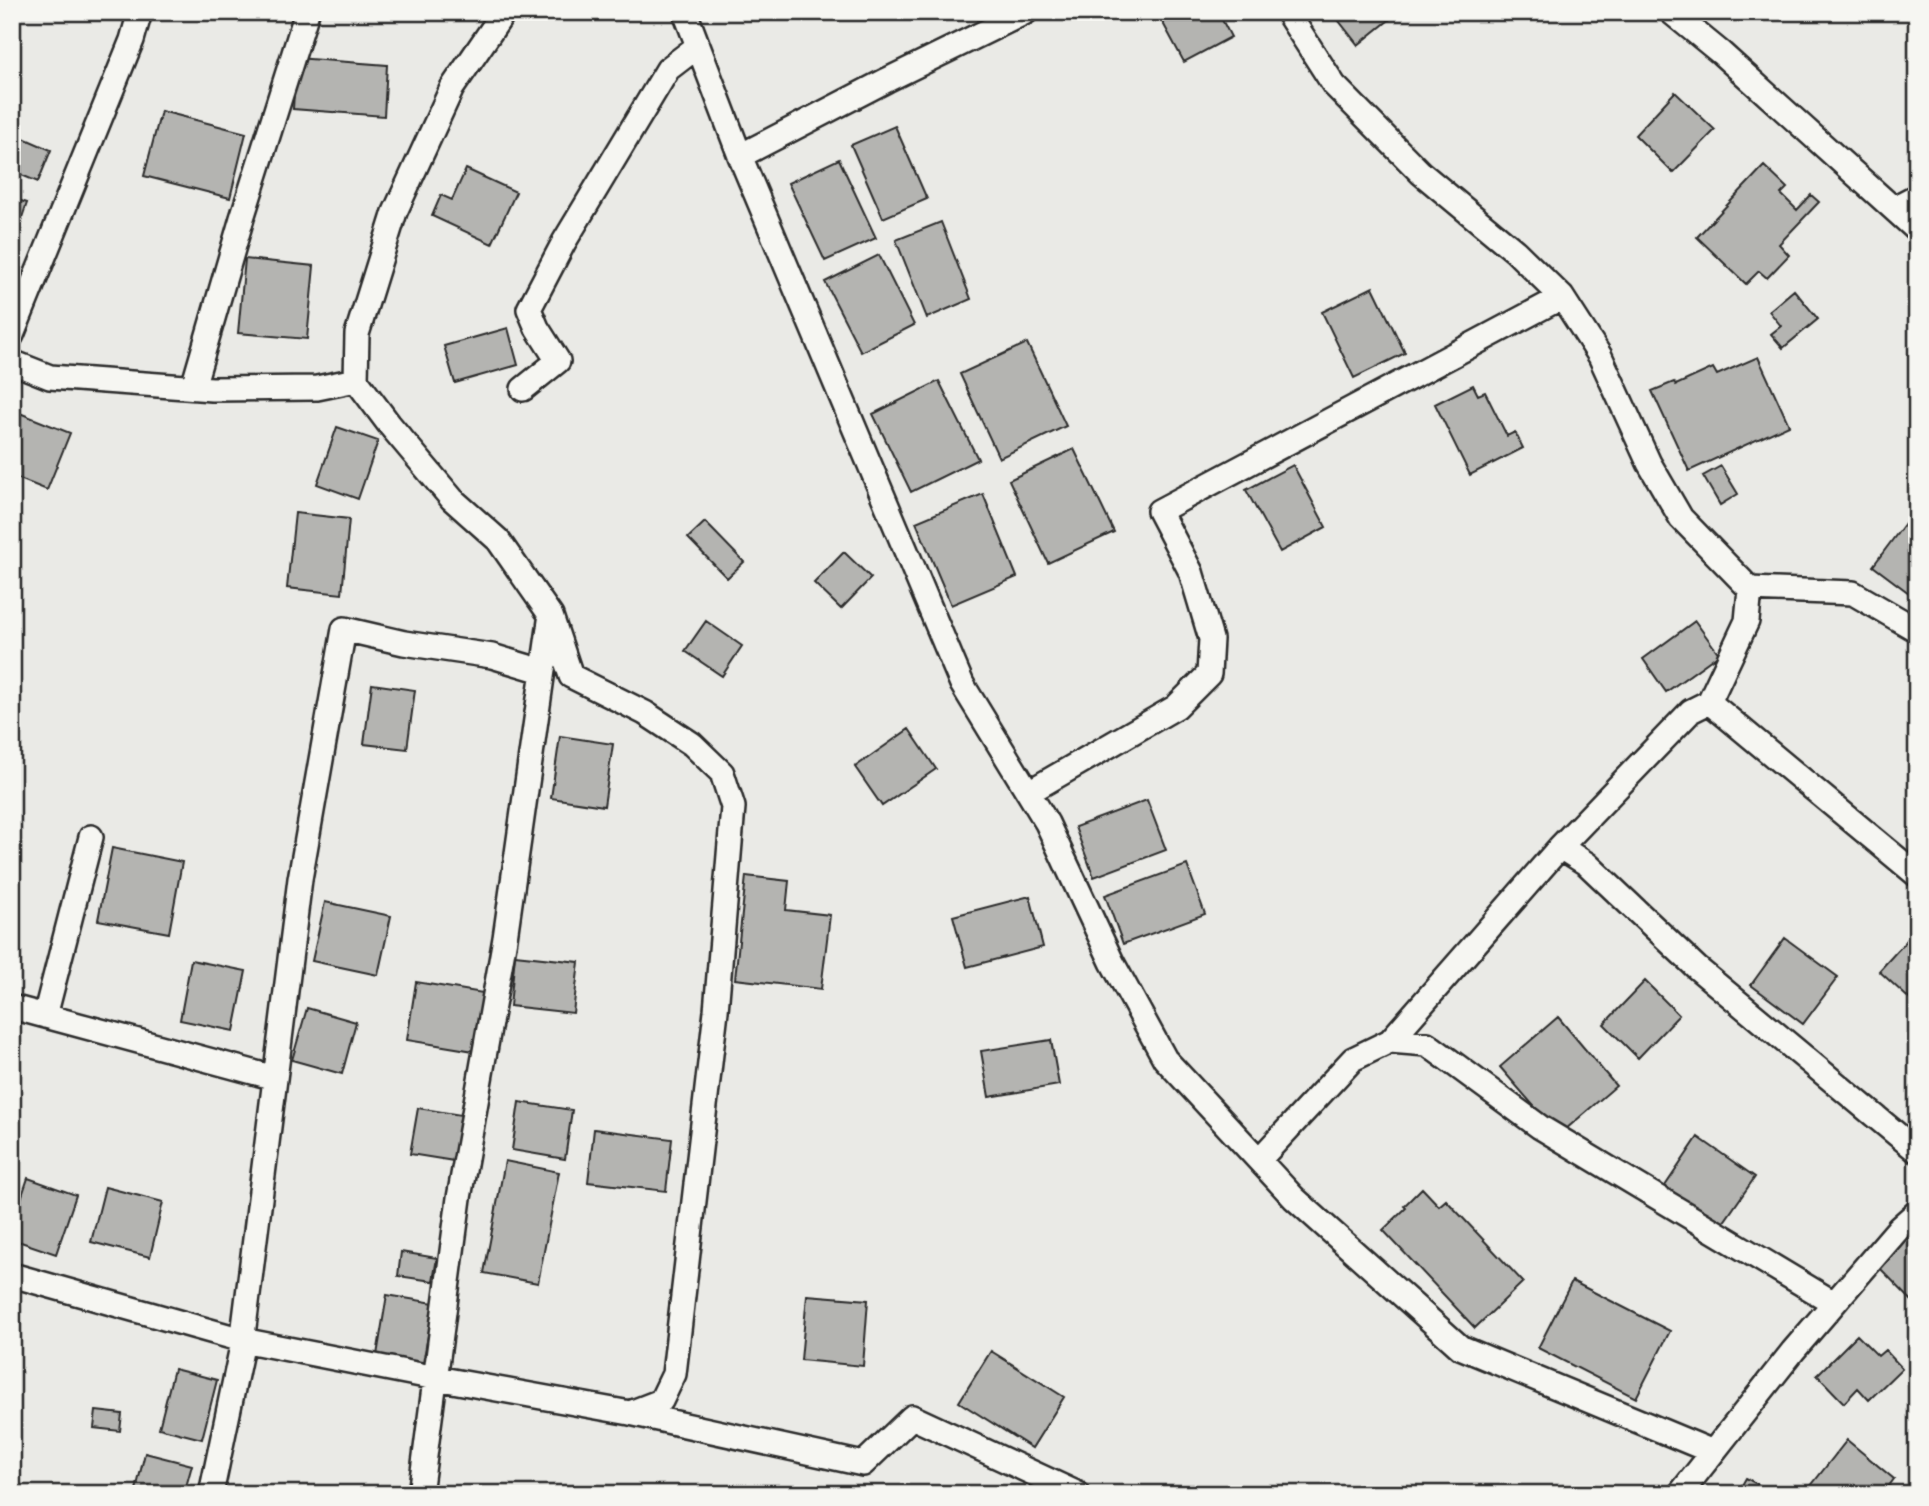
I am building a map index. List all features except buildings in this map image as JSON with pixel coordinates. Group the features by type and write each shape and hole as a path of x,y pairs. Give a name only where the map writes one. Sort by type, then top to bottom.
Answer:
{"street":[{"path":"12,335 132,40 140,12"},
{"path":"193,387 242,218 307,12"},
{"path":"504,12 452,88 395,212 357,334 356,380 452,499 498,540 551,616 571,677 645,713 692,744 722,773 733,807 716,1011 674,1374 661,1401 630,1413"},
{"path":"685,12 740,156 962,684 1048,823 1112,962 1165,1059 1294,1198 1460,1348 1713,1452"},
{"path":"740,156 887,79 1026,12"},
{"path":"1287,12 1334,85 1421,173 1515,251 1562,297 1600,356 1649,463 1682,518 1750,589 1853,593 1917,630"},
{"path":"1671,12 1917,230"},
{"path":"523,389 558,361 537,328 529,309 564,242 668,69 698,46"},
{"path":"1894,208 1917,196"},
{"path":"1029,792 1176,707 1209,674 1211,639 1191,572 1159,511 1562,297"},
{"path":"12,362 50,377 193,387 317,388 356,380"},
{"path":"1259,1160 1353,1059 1390,1041 1560,847 1691,711 1709,702 1747,621 1750,589"},
{"path":"421,1494 459,1198 505,937 551,616"},
{"path":"211,1494 242,1340 300,879 344,629 404,643 492,656 542,671"},
{"path":"1709,702 1917,875"},
{"path":"45,1016 91,837"},
{"path":"1560,847 1587,864 1697,968 1917,1150"},
{"path":"12,1007 275,1078"},
{"path":"1390,1041 1427,1044 1540,1127 1834,1303"},
{"path":"1680,1494 1793,1351 1899,1228 1917,1212"},
{"path":"12,1275 242,1340 630,1413 863,1464 912,1417 1078,1494"}]}
